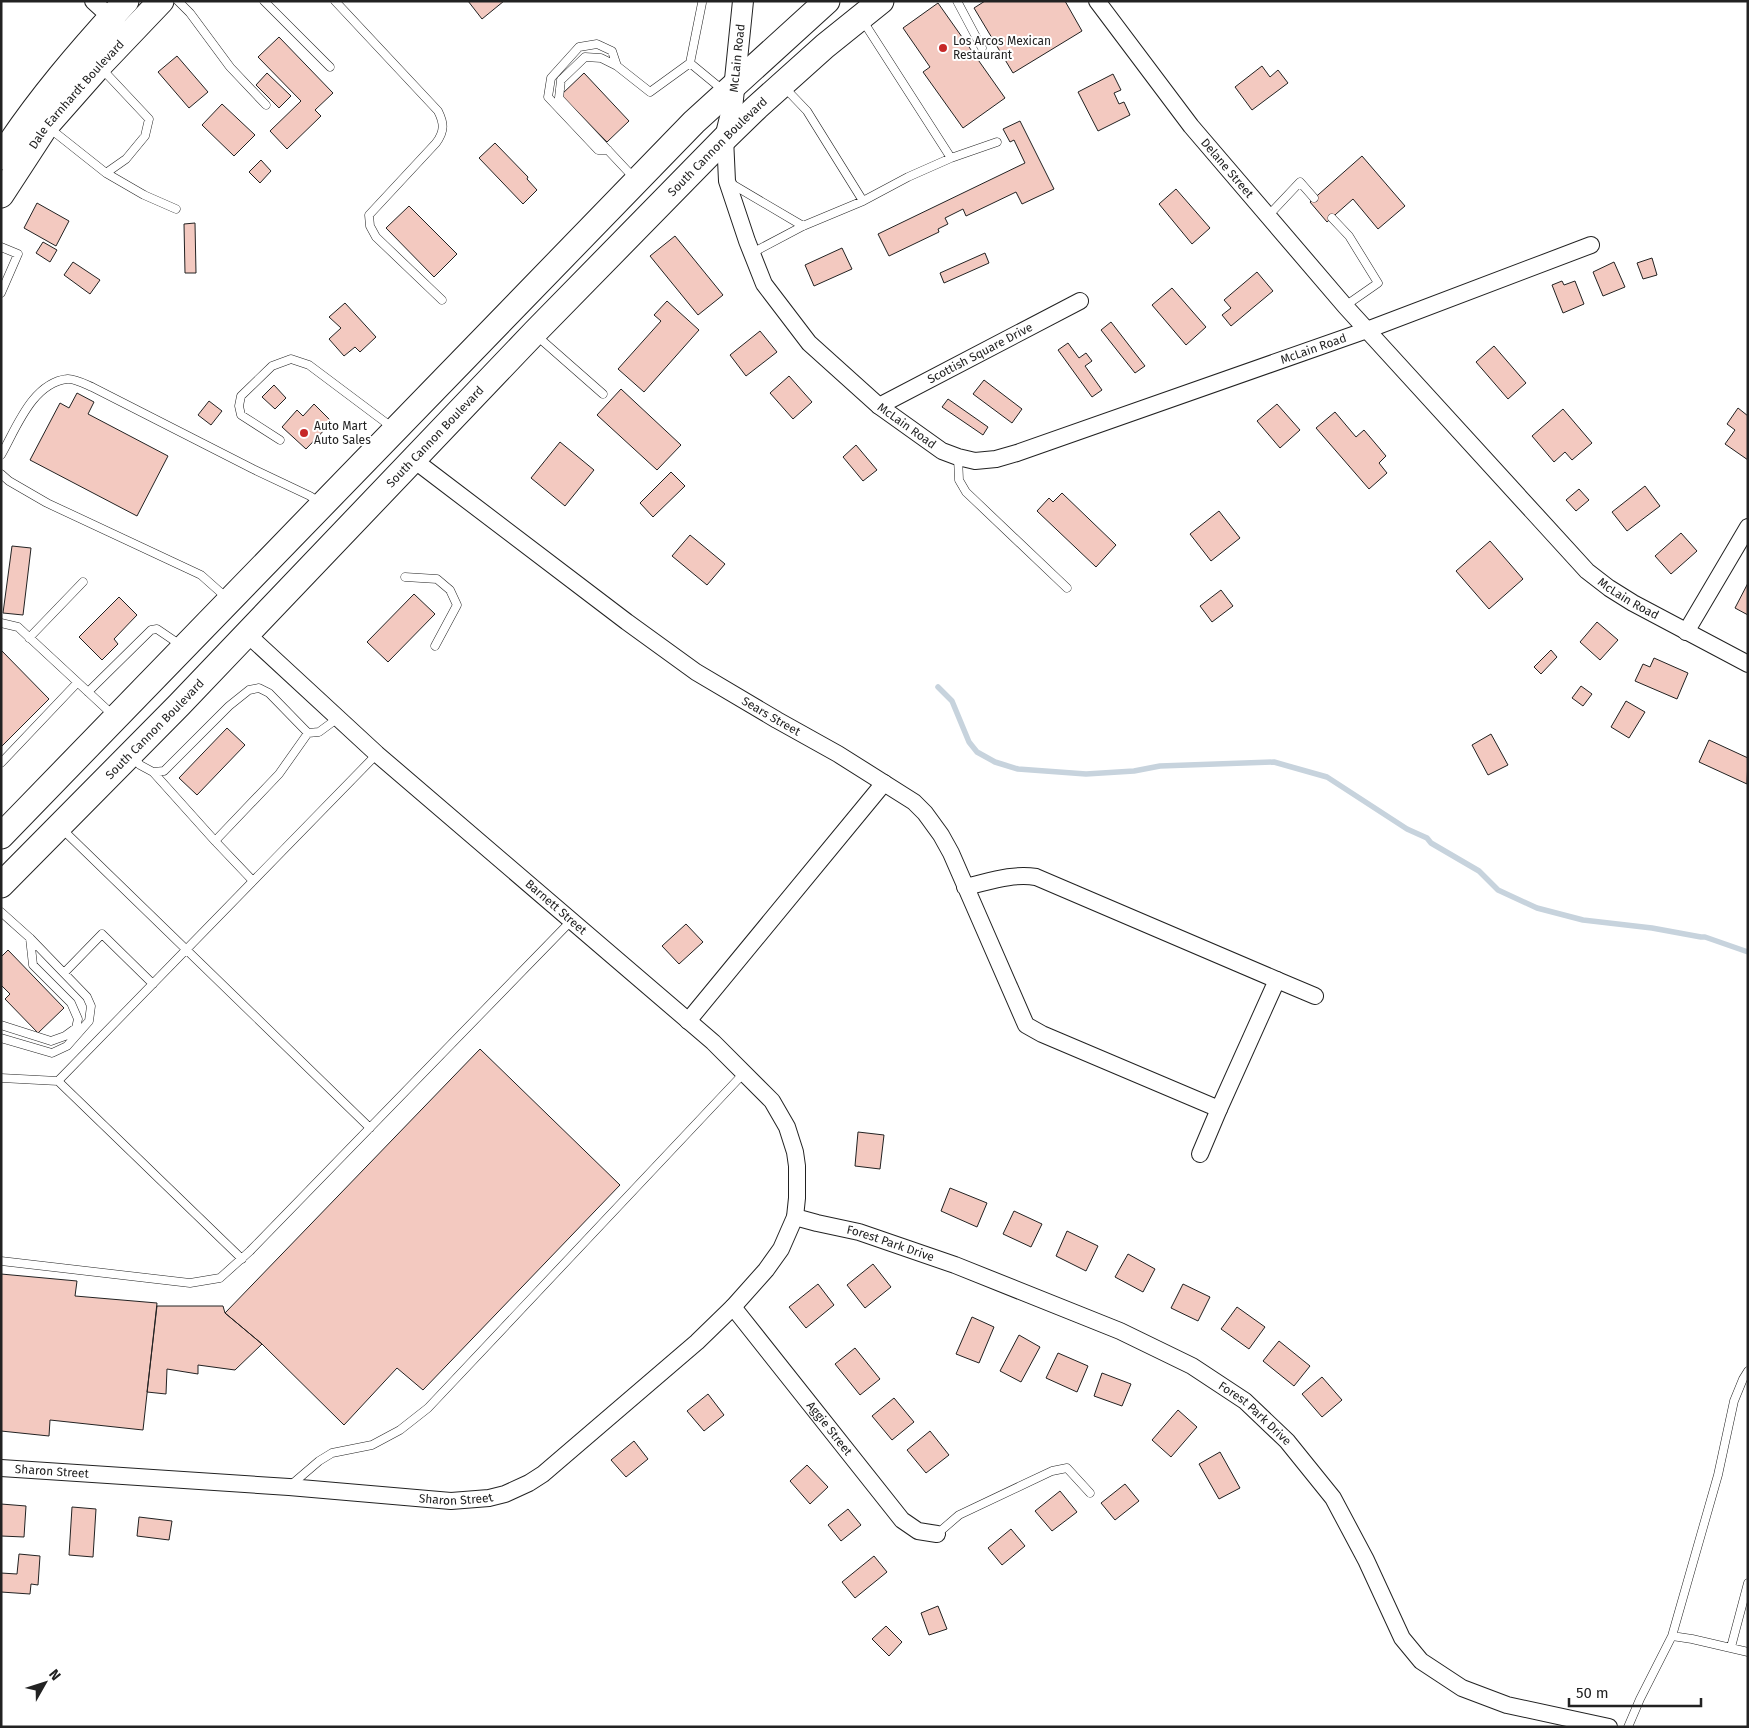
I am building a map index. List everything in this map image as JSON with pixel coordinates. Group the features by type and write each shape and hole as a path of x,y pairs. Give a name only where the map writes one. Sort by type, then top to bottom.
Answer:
{"main road":[{"name":"Dale Earnhardt Boulevard","path":"1,195 46,126 99,66 161,1"},
{"path":"1,836 636,180 730,87 827,1"},
{"name":"South Cannon Boulevard","path":"1,885 130,755 534,333 725,138 825,46 880,1"},
{"name":"Dale Earnhardt Boulevard","path":"1,157 21,126 110,7"},
{"path":"247,634 253,602 262,587 295,548 314,513"}],"street":[{"name":"McLain Road","path":"743,1 730,87 732,109 725,138 728,181 764,284 809,342 879,406 942,451 958,457 975,461 996,459 1017,453 1367,330 1591,246"},
{"name":"Delane Street","path":"1097,1 1191,126 1367,330"},
{"path":"110,7 129,34"},
{"name":"Scottish Square Drive","path":"879,406 1080,301"},
{"name":"McLain Road","path":"1367,330 1587,571 1633,604 1748,664"},
{"name":"Sears Street","path":"414,460 696,672 838,754 914,802 925,813 948,847 1026,1025 1042,1034 1220,1109"},
{"path":"1686,632 1748,527"},
{"name":"Barnett Street","path":"247,634 377,754 713,1042 772,1101 787,1127 795,1152 797,1166 795,1217"},
{"path":"688,1020 884,783"},
{"path":"965,888 1022,875 1036,877 1315,996"},
{"path":"1200,1154 1276,980"},
{"name":"Sharon Street","path":"1,1468 289,1486 451,1501 489,1498 505,1494 543,1474 697,1342 733,1307 766,1270 781,1249 795,1217"},
{"name":"Forest Park Drive","path":"795,1217 859,1232 963,1268 1120,1331 1192,1366 1245,1401 1287,1441 1333,1498 1366,1560 1402,1638 1420,1661 1462,1688 1507,1705 1609,1727"},
{"name":"Aggie Street","path":"733,1307 902,1520 918,1531 937,1534"}],"lane":[{"path":"178,1 190,14 230,68 266,105"},
{"path":"264,1 330,67"},
{"path":"335,1 438,111 444,122 442,135 370,216 370,226 376,237 442,300"},
{"path":"957,1 982,48"},
{"path":"636,180 558,98 561,80 585,58 601,58 617,66 650,92 690,63 702,3"},
{"path":"861,18 951,158"},
{"path":"608,150 598,150 548,97 551,78 579,47 597,44 612,51 617,66"},
{"path":"690,63 730,87"},
{"path":"99,66 149,118 145,136 126,159 106,173"},
{"path":"782,85 807,111 863,201"},
{"path":"46,126 106,173 144,195 176,209"},
{"path":"752,253 803,226 863,201 908,177 951,158 997,142"},
{"path":"728,181 803,226"},
{"path":"1268,216 1300,182 1314,198"},
{"path":"1332,218 1349,236 1378,282 1345,306"},
{"path":"1,247 18,254 1,293"},
{"path":"534,333 603,394"},
{"path":"280,440 241,416 238,406 242,396 272,366 292,359 309,365 395,429"},
{"path":"1,455 32,401 48,385 68,378 92,387 310,496 314,513"},
{"path":"958,457 959,480 966,492 1067,588"},
{"path":"1,474 9,481 47,502 200,574 229,600"},
{"path":"405,577 437,579 450,590 456,605 435,646"},
{"path":"29,638 83,582"},
{"path":"1,623 18,627 116,717"},
{"path":"88,692 152,630 157,629 184,647"},
{"path":"1,763 77,682"},
{"path":"153,772 164,771 229,706 249,690 259,688 269,693 308,733"},
{"path":"215,841 279,774 308,733 319,732 338,718"},
{"path":"58,1081 377,754"},
{"path":"130,755 140,765 153,772 253,881"},
{"path":"59,826 370,1128"},
{"path":"1,912 30,938 87,997 91,1006 89,1021 67,1046 52,1053 1,1038"},
{"path":"1,1261 190,1283 220,1278 242,1259 572,920"},
{"path":"64,973 102,934 153,984"},
{"path":"1,1025 51,1041 65,1036 76,1028 78,1019 71,1003 33,965 30,938"},
{"path":"289,1486 319,1461 332,1453 372,1445 400,1430 428,1408 744,1073"},
{"path":"1,1078 58,1081 242,1259"},
{"path":"1628,1727 1672,1636 1718,1475 1734,1401 1742,1380 1748,1371"},
{"path":"937,1534 959,1515 1052,1471 1067,1468 1090,1492"},
{"path":"1731,1647 1748,1583"},
{"path":"1672,1636 1748,1652"}],"building":[{"path":"468,1 504,1 482,19"},
{"path":"985,1 1065,1 1082,31 1013,73 974,8"},
{"name":"Los Arcos Mexican Restaurant","path":"938,3 1005,98 963,128 923,72 930,67 903,28"},
{"path":"279,37 333,93 315,110 321,116 287,149 270,131 301,101 258,57"},
{"path":"177,56 208,92 189,108 158,72"},
{"path":"1262,66 1270,77 1278,70 1288,83 1252,110 1235,87"},
{"path":"267,73 291,96 279,108 256,85"},
{"path":"584,73 629,121 607,142 561,95"},
{"path":"1113,74 1121,90 1114,93 1119,104 1124,102 1130,115 1098,131 1078,92"},
{"path":"222,104 255,135 234,156 202,125"},
{"path":"1020,121 1054,189 1022,204 1016,192 966,216 963,209 945,218 948,224 938,229 939,232 889,256 878,234 1025,163 1014,140 1010,142 1003,129"},
{"path":"495,143 528,177 527,179 537,190 523,204 479,158"},
{"path":"1362,156 1405,206 1378,229 1353,199 1327,222 1310,202"},
{"path":"261,160 271,171 260,183 249,172"},
{"path":"1176,189 1210,228 1192,244 1159,204"},
{"path":"37,203 69,221 56,246 24,228"},
{"path":"409,206 457,254 434,277 386,228"},
{"path":"195,223 196,273 185,273 184,224"},
{"path":"675,236 723,295 698,315 650,256"},
{"path":"43,242 57,250 50,262 36,253"},
{"path":"842,248 852,269 814,286 805,265"},
{"path":"985,253 989,263 944,283 940,273"},
{"path":"1652,258 1657,275 1643,279 1637,263"},
{"path":"73,262 100,280 90,294 64,275"},
{"path":"1614,262 1625,287 1603,296 1593,272"},
{"path":"1257,272 1273,291 1231,326 1222,315 1231,308 1224,300"},
{"path":"1562,281 1564,285 1575,281 1584,304 1563,313 1552,285"},
{"path":"1172,288 1206,327 1186,345 1152,305"},
{"path":"667,301 699,330 644,392 618,369 661,321 654,315"},
{"path":"345,303 376,337 360,352 355,347 344,356 329,339 341,328 329,317"},
{"path":"1111,322 1145,366 1135,373 1101,330"},
{"path":"760,331 777,352 746,376 730,355"},
{"path":"1068,343 1079,358 1086,353 1092,361 1085,366 1102,390 1092,397 1058,350"},
{"path":"1494,346 1526,383 1508,399 1476,362"},
{"path":"789,376 812,402 793,419 770,393"},
{"path":"984,380 1022,409 1012,423 973,394"},
{"path":"274,385 286,398 275,409 262,397"},
{"path":"621,389 681,445 657,470 597,415"},
{"path":"77,393 94,402 88,414 168,456 137,516 30,460 60,403 69,408"},
{"path":"948,399 988,427 983,435 942,407"},
{"path":"209,401 222,411 211,425 198,415"},
{"path":"314,404 332,422 306,449 282,427 297,410 303,416"},
{"path":"1277,404 1300,430 1280,448 1257,421"},
{"path":"1738,408 1748,416 1748,460 1725,444 1735,430 1727,424"},
{"path":"1563,409 1592,443 1572,460 1565,452 1554,462 1532,436"},
{"path":"1335,412 1356,437 1364,430 1386,456 1379,463 1387,473 1369,489 1316,428"},
{"path":"560,442 594,470 565,506 531,478"},
{"path":"856,445 877,470 863,481 843,457"},
{"path":"671,472 685,486 653,517 640,503"},
{"path":"1645,486 1660,506 1627,531 1612,512"},
{"path":"1579,489 1589,500 1576,511 1566,500"},
{"path":"1062,493 1116,545 1096,567 1037,511 1049,498 1053,502"},
{"path":"1219,511 1240,538 1211,561 1190,534"},
{"path":"1681,533 1697,551 1671,574 1655,556"},
{"path":"690,535 725,564 707,585 672,556"},
{"path":"1490,541 1523,579 1489,609 1456,571"},
{"path":"12,546 31,548 23,615 3,613"},
{"path":"1748,583 1748,615 1735,608"},
{"path":"1221,590 1233,606 1212,622 1200,606"},
{"path":"414,594 435,614 388,662 367,642"},
{"path":"119,597 137,615 114,639 118,644 102,660 79,637"},
{"path":"1597,622 1618,640 1600,660 1580,642"},
{"path":"1,650 49,699 1,747"},
{"path":"1551,650 1557,657 1541,674 1534,667"},
{"path":"1654,658 1688,673 1677,699 1635,681 1643,664 1650,667"},
{"path":"1581,686 1592,694 1583,706 1572,698"},
{"path":"1626,701 1645,712 1629,738 1611,727"},
{"path":"227,728 245,745 197,795 179,778"},
{"path":"1491,734 1508,765 1488,775 1472,745"},
{"path":"1709,740 1748,758 1747,784 1699,762"},
{"path":"686,924 703,942 679,964 662,946"},
{"path":"8,950 64,1008 38,1033 5,999 10,994 1,985 1,957"},
{"path":"480,1049 620,1185 423,1390 397,1368 344,1425 262,1344 225,1313"},
{"path":"858,1132 884,1135 880,1169 855,1166"},
{"path":"950,1188 987,1203 977,1227 941,1211"},
{"path":"1014,1211 1042,1224 1031,1247 1003,1234"},
{"path":"1067,1231 1098,1246 1086,1271 1056,1256"},
{"path":"1128,1254 1155,1269 1143,1292 1115,1277"},
{"path":"873,1264 891,1287 865,1308 847,1285"},
{"path":"1,1274 77,1281 75,1296 157,1303 143,1430 50,1420 49,1436 1,1431"},
{"path":"818,1284 834,1305 806,1328 789,1307"},
{"path":"1183,1284 1210,1297 1198,1321 1171,1308"},
{"path":"157,1306 223,1306 225,1313 262,1344 235,1370 198,1365 198,1374 167,1369 166,1394 147,1392"},
{"path":"1237,1307 1265,1327 1249,1349 1221,1329"},
{"path":"972,1317 994,1327 979,1363 956,1354"},
{"path":"1019,1335 1040,1347 1021,1382 1000,1371"},
{"path":"1279,1341 1310,1366 1294,1386 1263,1361"},
{"path":"855,1348 880,1379 860,1395 835,1364"},
{"path":"1058,1353 1088,1366 1077,1392 1046,1378"},
{"path":"1102,1373 1131,1384 1122,1406 1094,1396"},
{"path":"1322,1377 1342,1400 1322,1417 1302,1394"},
{"path":"708,1394 724,1415 704,1431 687,1411"},
{"path":"894,1398 914,1422 892,1440 872,1416"},
{"path":"1178,1410 1197,1427 1171,1457 1152,1440"},
{"path":"930,1431 949,1455 926,1473 907,1450"},
{"path":"634,1441 648,1459 626,1477 611,1460"},
{"path":"1220,1452 1240,1488 1219,1499 1199,1464"},
{"path":"807,1465 828,1487 810,1504 790,1481"},
{"path":"1125,1484 1139,1501 1115,1520 1101,1503"},
{"path":"1060,1491 1077,1512 1052,1531 1035,1511"},
{"path":"1,1504 26,1506 24,1537 1,1536"},
{"path":"72,1507 96,1509 93,1557 69,1555"},
{"path":"848,1509 861,1525 841,1541 828,1525"},
{"path":"139,1517 172,1521 169,1540 137,1536"},
{"path":"1011,1529 1025,1546 1002,1565 988,1548"},
{"path":"19,1554 40,1556 38,1585 31,1584 30,1594 1,1592 1,1573 17,1574"},
{"path":"874,1556 887,1572 855,1598 842,1582"},
{"path":"938,1606 947,1629 929,1635 921,1613"},
{"path":"886,1626 902,1642 889,1656 872,1639"}],"waterway":[{"path":"938,687 952,701 969,742 977,752 995,762 1018,769 1086,774 1134,771 1160,766 1274,762 1327,777 1407,829 1427,838 1431,843 1479,871 1498,890 1537,908 1583,920 1652,928 1705,937 1748,952"}],"place":[{"name":"Los Arcos Mexican Restaurant","path":"943,48"},
{"name":"Auto Mart Auto Sales","path":"304,433"}]}
